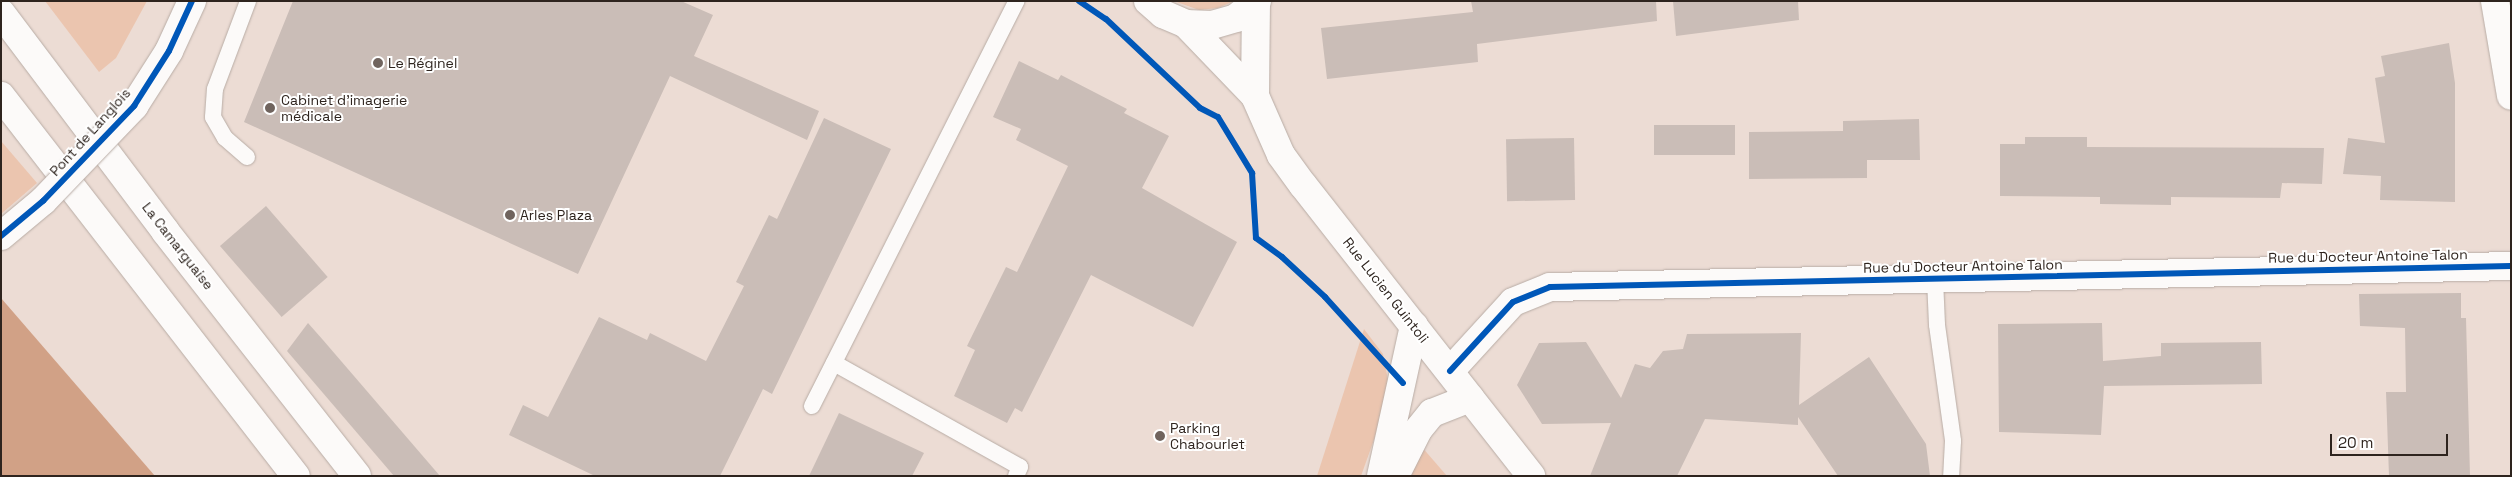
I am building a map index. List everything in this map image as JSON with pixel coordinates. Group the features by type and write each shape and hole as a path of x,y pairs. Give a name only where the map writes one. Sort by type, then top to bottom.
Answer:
{"main road":[{"name":"Pont de Langlois","path":"1,236 44,201 134,106 169,51 192,1"},
{"path":"1148,1 1163,14 1186,24 1220,23 1236,18 1257,2"},
{"path":"2495,1 2511,96"},
{"name":"Rue Lucien Guintoli","path":"1255,96 1257,2"},
{"name":"La Camarguaise","path":"1,13 165,231 357,476"},
{"name":"Rue Lucien Guintoli","path":"1186,24 1255,96 1281,155 1532,476"},
{"path":"1,96 296,476"},
{"name":"Rue du Docteur Antoine Talon","path":"1450,371 1513,302 1550,287 2511,266"},
{"path":"1381,476 1414,326"},
{"path":"1395,476 1418,430 1432,413 1470,398"}],"lane":[{"path":"247,157 225,138 213,117 215,89 248,1"},
{"path":"812,406 1017,1"},
{"path":"1935,279 1937,325 1952,441 1951,476"},
{"path":"834,363 1020,467 1016,476"}],"shaded area":[{"path":"45,1 147,1 116,58 99,72"},
{"path":"1174,1 1234,1 1218,8 1199,10"},
{"path":"1,141 37,183 1,214"},
{"path":"1,298 155,476 1,476"},
{"path":"1364,329 1383,354 1388,380 1386,406 1361,476 1317,476"},
{"path":"1421,446 1447,476 1411,476"}],"building":[{"path":"293,1 681,1 713,15 694,56 819,111 807,140 670,76 578,274 244,122"},
{"path":"1471,1 1656,1 1657,21 1477,44 1478,62 1327,79 1321,28 1473,12"},
{"path":"1673,1 1798,1 1799,20 1676,36"},
{"path":"2449,43 2455,83 2455,202 2380,200 2381,176 2343,174 2348,138 2385,143 2375,78 2385,76 2381,56"},
{"path":"1019,61 1058,80 1061,75 1127,109 1124,113 1169,136 1142,188 1237,242 1193,327 1091,275 1022,412 1015,408 1007,423 954,396 975,350 967,346 1006,267 1017,272 1068,166 1016,140 1021,129 993,117"},
{"path":"824,118 891,149 772,394 763,389 720,476 595,476 509,435 523,405 548,417 599,317 647,340 650,333 706,361 744,286 736,282 769,215 777,219"},
{"path":"1919,119 1920,160 1867,160 1867,178 1749,179 1749,132 1843,131 1843,121"},
{"path":"1654,125 1735,125 1735,155 1654,155"},
{"path":"2025,137 2087,137 2087,147 2324,148 2322,184 2282,183 2280,198 2171,197 2171,205 2100,204 2100,197 2000,196 2000,144 2025,144"},
{"path":"1574,138 1575,200 1507,201 1506,139"},
{"path":"266,206 328,277 282,317 220,246"},
{"path":"2461,293 2461,318 2466,318 2470,476 2389,476 2386,392 2406,392 2405,328 2360,326 2359,294"},
{"path":"308,323 440,476 394,476 287,351"},
{"path":"2102,323 2103,361 2161,356 2161,343 2261,342 2262,384 2104,386 2101,435 1999,432 1998,324"},
{"path":"1801,333 1799,405 1869,357 1926,444 1930,476 1838,476 1798,417 1798,425 1705,419 1677,476 1590,476 1611,423 1542,424 1517,385 1539,343 1586,342 1621,398 1635,364 1650,368 1663,351 1683,349 1687,334"},
{"path":"839,413 924,453 912,476 809,476"}],"cycle path":[{"path":"1,236 43,201 134,106 169,51 192,1"},
{"path":"1079,1 1106,19 1200,108 1218,117 1252,173 1256,238 1282,257 1325,297 1403,383"},
{"path":"1450,371 1513,302 1550,287 2511,266"}],"place":[{"name":"Le Réginel","path":"378,63"},
{"name":"Cabinet d'imagerie médicale","path":"270,108"},
{"name":"Arles Plaza","path":"510,215"},
{"name":"Parking Chabourlet","path":"1160,436"}]}
